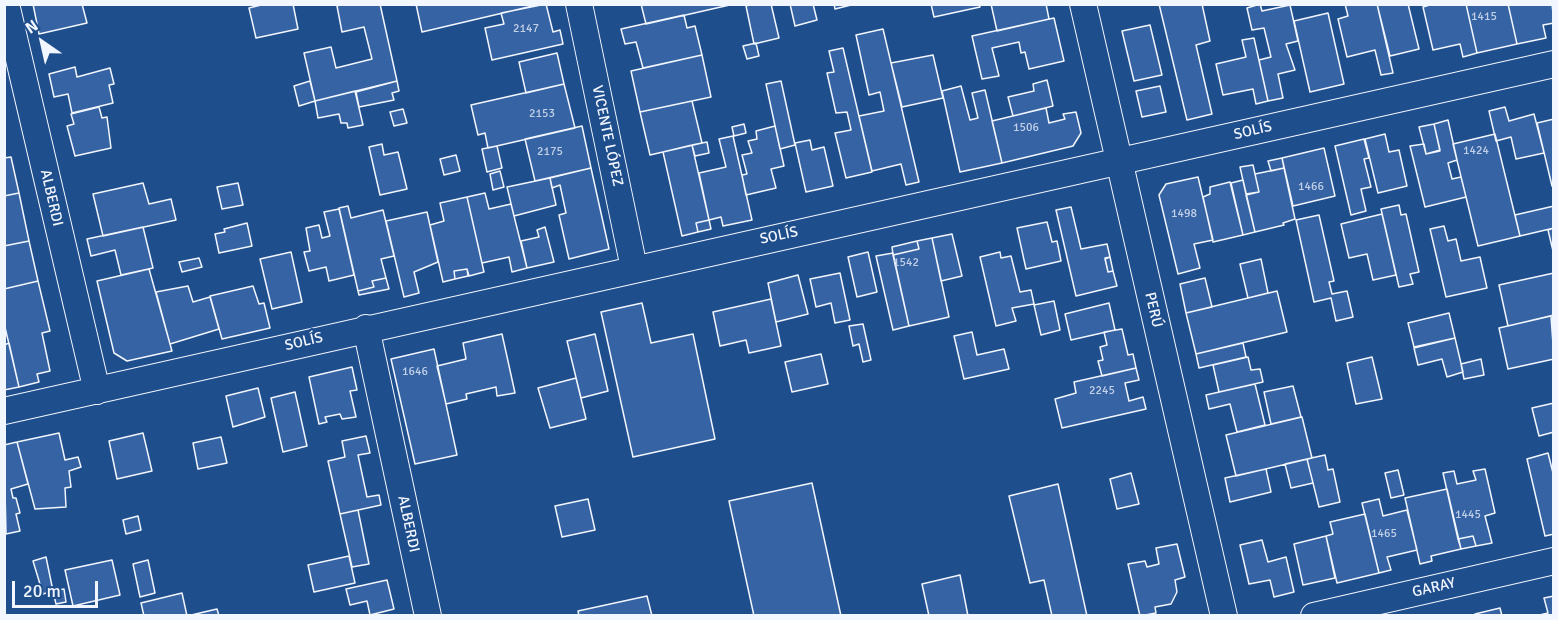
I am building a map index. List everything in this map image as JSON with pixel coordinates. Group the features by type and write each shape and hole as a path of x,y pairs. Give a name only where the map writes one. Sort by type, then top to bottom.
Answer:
{"street":[{"name":"ALBERDI","path":"6,4 97,391"},
{"name":"VICENTE LÓPEZ","path":"579,4 634,268"},
{"name":"PERÚ","path":"1083,4 1224,615"},
{"name":"SOLÍS","path":"4,411 634,268 1554,64"},
{"name":"ALBERDI","path":"366,328 428,615"},
{"name":"GARAY","path":"1314,615 1554,561"}],"building":[{"path":"33,4 82,4 87,23 39,34"},
{"path":"265,4 293,4 298,29 256,38 249,8"},
{"path":"380,4 397,81 315,101 304,53 331,47 336,68 372,59 364,27 342,32 337,6"},
{"path":"416,4 541,4 422,32"},
{"path":"546,4 553,32 560,30 563,44 492,60 485,28 504,24 501,13"},
{"path":"641,4 734,4 646,24"},
{"path":"771,4 779,38 754,44 746,6"},
{"path":"790,4 813,4 817,20 795,26"},
{"path":"834,4 855,4 835,9"},
{"path":"931,4 979,4 980,7 934,17"},
{"path":"991,4 1046,4 1049,19 997,31"},
{"path":"1159,4 1202,4 1210,41 1196,45 1212,114 1187,120"},
{"path":"1260,4 1262,11 1290,5 1298,41 1286,44 1295,70 1278,74 1283,98 1268,101 1259,60 1271,57 1264,28 1252,30 1247,8"},
{"path":"1345,4 1377,4 1393,73 1381,75 1375,50 1347,57 1338,19 1348,16"},
{"path":"1377,4 1408,4 1419,49 1390,56"},
{"path":"1433,4 1466,4 1477,53 1463,57 1460,44 1433,50 1423,7"},
{"path":"1466,4 1508,4 1517,44 1477,53"},
{"path":"1508,4 1552,4 1554,23 1543,25 1546,38 1517,44"},
{"path":"1328,13 1344,84 1310,92 1294,21"},
{"path":"684,15 687,28 695,26 702,55 643,68 636,42 625,44 621,29"},
{"path":"1054,18 1064,61 1029,69 1025,52 1021,53 1019,42 992,48 999,76 982,79 972,36"},
{"path":"1150,25 1162,75 1134,81 1122,31"},
{"path":"883,29 919,182 906,185 901,164 872,171 859,116 884,111 880,92 869,95 856,35"},
{"path":"1254,38 1268,101 1256,104 1253,89 1223,95 1216,64 1246,57 1242,40"},
{"path":"756,43 759,56 747,59 743,46"},
{"path":"843,48 872,172 846,178 835,133 851,130 847,112 836,113 827,73 834,72 829,51"},
{"path":"557,53 564,84 526,93 519,62"},
{"path":"702,55 711,97 640,112 631,71"},
{"path":"933,55 943,98 902,107 891,63"},
{"path":"75,67 77,77 110,68 114,84 109,85 113,103 72,113 68,94 54,97 49,74"},
{"path":"1047,80 1053,106 1013,116 1008,97 1034,91 1033,84"},
{"path":"310,81 315,101 299,106 294,86"},
{"path":"397,81 399,91 392,93 394,100 359,107 356,92"},
{"path":"781,81 795,145 780,149 766,84"},
{"path":"564,84 575,128 488,148 485,133 478,135 471,105"},
{"path":"961,86 970,120 978,118 972,93 985,90 1002,163 960,172 942,91"},
{"path":"1160,86 1166,112 1142,117 1136,91"},
{"path":"355,91 363,125 348,128 347,123 341,123 339,114 318,118 315,101"},
{"path":"692,101 702,143 650,155 640,112"},
{"path":"99,107 102,118 107,117 111,148 75,156 67,126 74,124 71,114"},
{"path":"1505,107 1509,121 1534,114 1544,153 1516,159 1511,137 1496,141 1489,111"},
{"path":"1046,108 1049,123 1065,119 1063,114 1076,112 1081,133 1073,146 1002,163 992,121"},
{"path":"403,109 407,123 394,126 390,112"},
{"path":"1554,119 1554,186 1552,186 1537,123"},
{"path":"1448,120 1457,160 1448,163 1452,179 1461,177 1466,197 1425,207 1410,146 1424,144 1426,154 1440,151 1434,124"},
{"path":"744,124 746,133 734,136 732,127"},
{"path":"1434,124 1440,150 1426,154 1419,127"},
{"path":"582,126 591,168 535,181 525,139"},
{"path":"775,126 784,166 771,169 776,188 746,195 742,175 747,174 742,155 752,153 748,141 757,139 756,131"},
{"path":"1385,134 1389,152 1399,150 1407,186 1378,193 1365,139"},
{"path":"1495,134 1520,236 1478,246 1453,144"},
{"path":"733,136 752,220 723,226 721,217 709,220 699,173 726,167 719,139"},
{"path":"1364,139 1369,158 1364,159 1371,187 1361,189 1366,211 1351,215 1335,146"},
{"path":"810,140 812,150 824,147 833,186 806,192 795,143"},
{"path":"707,142 709,153 695,156 692,145"},
{"path":"382,144 384,155 398,152 407,189 380,195 369,147"},
{"path":"692,145 709,220 696,223 698,232 682,236 663,152"},
{"path":"497,146 502,168 487,172 482,149"},
{"path":"1324,148 1335,196 1293,206 1282,158"},
{"path":"456,155 460,171 444,175 440,159"},
{"path":"11,157 19,193 4,196 4,158"},
{"path":"1282,158 1284,168 1271,171 1268,161"},
{"path":"1253,165 1259,192 1246,194 1240,167"},
{"path":"591,168 609,249 569,259 559,215 566,213 560,185 552,188 550,178"},
{"path":"1284,168 1295,219 1283,223 1284,225 1255,232 1246,195 1259,192 1255,174"},
{"path":"500,171 504,187 493,190 490,174"},
{"path":"1198,177 1213,240 1194,244 1200,268 1178,274 1159,195 1166,184"},
{"path":"550,178 556,205 514,216 507,187"},
{"path":"1243,180 1255,232 1243,235 1231,183"},
{"path":"1230,182 1243,235 1213,242 1203,197 1210,194 1210,187"},
{"path":"143,183 149,204 171,199 176,220 103,236 93,194"},
{"path":"238,183 243,205 222,209 217,187"},
{"path":"19,193 29,241 4,246 4,196"},
{"path":"485,193 489,209 511,204 527,268 512,272 509,257 482,263 467,197"},
{"path":"467,197 484,272 469,276 467,269 454,271 455,279 443,282 430,225 444,221 440,203"},
{"path":"1399,205 1401,215 1406,214 1419,272 1410,274 1413,284 1399,287 1381,209"},
{"path":"348,206 351,218 383,210 394,256 381,259 386,278 372,281 374,287 358,291 339,208"},
{"path":"1554,206 1554,228 1520,236 1515,215"},
{"path":"1071,207 1081,249 1107,244 1110,257 1105,258 1108,272 1113,271 1117,286 1076,296 1056,210"},
{"path":"339,209 354,275 329,281 326,267 309,271 304,252 310,251 306,228 319,225 322,238 330,236 324,212"},
{"path":"427,212 438,262 414,272 419,293 404,297 386,221"},
{"path":"1382,214 1396,275 1373,280 1367,254 1349,258 1341,224"},
{"path":"1319,215 1334,281 1329,282 1332,294 1347,291 1353,317 1336,321 1331,298 1314,302 1296,220"},
{"path":"709,220 711,229 698,232 696,223"},
{"path":"1047,222 1052,242 1057,241 1061,261 1026,269 1017,228"},
{"path":"247,223 252,246 219,253 215,234 225,232 224,229"},
{"path":"1444,226 1448,241 1456,239 1461,261 1480,257 1487,288 1446,297 1430,229"},
{"path":"143,227 153,268 121,275 115,250 91,256 87,239"},
{"path":"545,227 554,262 527,268 521,241 539,237 537,230"},
{"path":"1554,228 1554,255 1548,230"},
{"path":"952,234 962,276 941,281 932,238"},
{"path":"932,238 949,317 909,326 893,255 919,249 917,241"},
{"path":"29,241 38,281 4,289 4,246"},
{"path":"917,241 919,249 893,255 892,247"},
{"path":"291,252 302,302 272,309 260,259"},
{"path":"868,252 877,292 857,297 848,257"},
{"path":"1000,252 1001,258 1011,256 1020,292 1031,290 1034,304 1012,308 1016,321 996,326 980,257"},
{"path":"893,253 909,326 893,330 876,256"},
{"path":"1110,257 1113,271 1108,272 1105,259"},
{"path":"199,258 202,267 182,272 179,262"},
{"path":"1261,259 1268,293 1248,298 1240,264"},
{"path":"149,269 172,351 127,361 114,353 97,281"},
{"path":"467,269 468,276 455,279 454,271"},
{"path":"840,273 850,320 835,323 831,303 816,307 810,279"},
{"path":"1554,273 1554,315 1508,326 1499,285"},
{"path":"798,275 808,314 776,322 768,283"},
{"path":"386,278 389,289 359,295 358,291 374,287 372,281"},
{"path":"1205,278 1212,307 1186,313 1180,284"},
{"path":"38,281 50,331 42,333 50,371 37,374 39,382 19,387 4,323 4,289"},
{"path":"188,286 193,302 210,297 219,329 170,344 156,292"},
{"path":"253,286 259,304 264,303 270,328 222,339 210,296"},
{"path":"1277,291 1287,332 1196,354 1186,313"},
{"path":"771,299 781,346 749,353 746,340 720,346 713,312"},
{"path":"1054,301 1060,330 1041,335 1034,305"},
{"path":"642,303 651,343 693,334 715,439 633,457 601,312"},
{"path":"1109,303 1115,330 1071,340 1065,314"},
{"path":"1449,313 1455,338 1414,347 1408,323"},
{"path":"1551,316 1554,359 1508,369 1499,328"},
{"path":"863,324 871,360 863,362 859,344 853,346 849,326"},
{"path":"1122,329 1128,355 1133,354 1136,368 1102,376 1098,361 1103,360 1100,347 1107,345 1104,332"},
{"path":"972,332 977,355 1004,349 1009,369 964,379 954,336"},
{"path":"502,334 515,393 497,396 496,387 466,394 467,399 446,404 437,366 466,359 463,343"},
{"path":"595,334 608,391 581,398 567,341"},
{"path":"1455,338 1463,372 1447,377 1442,359 1418,365 1414,348"},
{"path":"9,343 19,387 4,390 4,345"},
{"path":"1243,343 1246,357 1199,368 1196,354"},
{"path":"434,349 457,455 415,464 391,359"},
{"path":"821,354 828,384 792,392 785,362"},
{"path":"1248,357 1251,370 1260,369 1263,382 1219,392 1213,365"},
{"path":"1372,357 1382,399 1356,404 1347,363"},
{"path":"1481,359 1484,375 1464,379 1461,364"},
{"path":"352,367 357,390 350,391 356,417 342,419 340,414 325,417 327,422 319,424 309,377"},
{"path":"1136,368 1139,380 1125,383 1129,401 1143,397 1146,409 1062,428 1055,399 1076,393 1074,382"},
{"path":"576,378 586,419 550,428 538,388"},
{"path":"1255,384 1265,425 1237,432 1230,404 1209,409 1206,395"},
{"path":"1293,386 1301,417 1271,424 1264,392"},
{"path":"258,388 265,417 233,427 226,396"},
{"path":"295,392 307,446 283,452 271,398"},
{"path":"1554,403 1554,432 1539,436 1532,408"},
{"path":"1302,417 1312,458 1236,476 1226,435"},
{"path":"59,433 65,460 78,457 81,467 69,471 71,487 65,488 66,507 35,509 17,442"},
{"path":"143,433 152,471 117,479 109,441"},
{"path":"366,436 370,453 358,455 367,497 379,495 381,505 340,514 328,461 345,457 342,441"},
{"path":"221,437 227,463 198,469 193,443"},
{"path":"17,442 28,484 11,489 20,513 16,514 20,531 6,534 4,445"},
{"path":"1548,453 1554,477 1554,534 1545,536 1527,459"},
{"path":"1325,455 1328,470 1333,469 1340,502 1319,507 1307,459"},
{"path":"1307,459 1313,483 1291,488 1285,464"},
{"path":"1266,469 1271,492 1230,502 1225,478"},
{"path":"1485,469 1495,513 1485,516 1492,543 1476,546 1473,536 1458,539 1443,473 1454,471 1457,484 1476,480 1473,471"},
{"path":"1398,470 1404,495 1391,498 1385,473"},
{"path":"1131,473 1139,504 1117,509 1110,479"},
{"path":"812,483 841,616 754,616 729,501"},
{"path":"1058,484 1087,616 1052,616 1044,580 1030,583 1009,496"},
{"path":"1447,489 1461,549 1431,556 1432,561 1420,564 1405,498"},
{"path":"588,499 595,530 562,537 555,506"},
{"path":"1379,499 1383,516 1407,510 1417,550 1387,557 1391,570 1379,573 1362,503"},
{"path":"358,510 369,564 352,567 340,514"},
{"path":"1365,514 1379,573 1337,583 1326,536 1333,534 1330,522"},
{"path":"138,516 141,530 126,534 123,520"},
{"path":"1326,536 1335,578 1303,585 1294,544"},
{"path":"1473,536 1476,546 1461,549 1458,539"},
{"path":"1262,540 1268,562 1286,557 1294,592 1274,597 1270,580 1249,584 1240,545"},
{"path":"1177,544 1185,577 1175,580 1177,592 1171,604 1155,607 1156,613 1140,616 1128,564 1145,561 1147,567 1159,564 1156,548"},
{"path":"349,556 355,583 314,592 308,565"},
{"path":"46,557 53,591 43,594 33,561"},
{"path":"112,560 120,595 73,606 65,570"},
{"path":"148,560 155,593 140,597 133,564"},
{"path":"960,575 968,616 929,616 922,584"},
{"path":"387,580 394,609 370,615 367,601 350,605 346,589"},
{"path":"64,589 66,602 56,604 53,591"},
{"path":"182,593 187,616 144,616 141,603"},
{"path":"647,596 652,616 579,616 578,611"},
{"path":"1554,596 1554,616 1535,616 1548,613 1544,598"},
{"path":"1500,608 1502,616 1475,616 1475,614"},
{"path":"217,609 219,616 187,616"}]}
